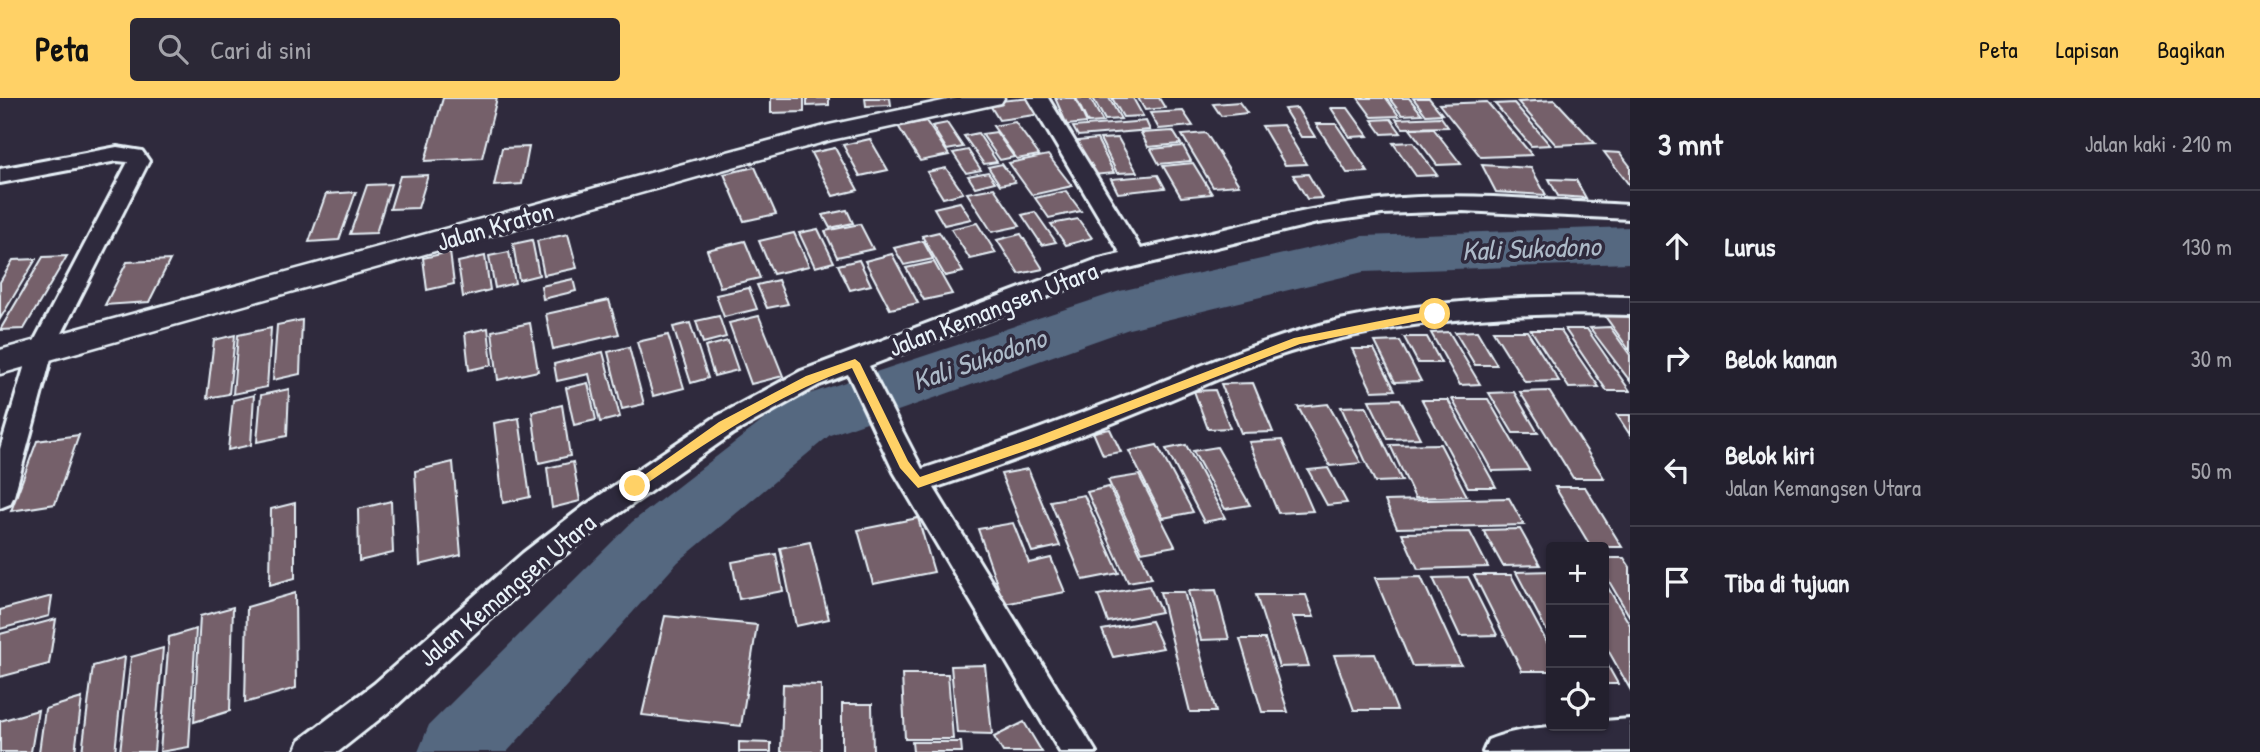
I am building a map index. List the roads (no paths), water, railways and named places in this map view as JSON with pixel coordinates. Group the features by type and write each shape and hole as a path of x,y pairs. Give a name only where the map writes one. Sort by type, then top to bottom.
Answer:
{"street":[{"name":"Jalan Kraton","path":"0,362 720,162 829,133 992,98"},
{"path":"1038,98 1134,257"},
{"path":"0,176 117,154 130,155 139,161 41,352 0,496"},
{"name":"Jalan Kemangsen Utara","path":"312,752 385,695 533,562 625,493 723,425 810,379 860,374 936,328 1134,257 1317,216 1382,207 1463,204 1630,212"},
{"path":"911,473 1035,443 1255,355 1331,332 1463,312 1533,306 1630,306"},
{"path":"860,374 911,473 1079,752"},
{"path":"1500,752 1569,746 1630,735"}],"waterway":[{"name":"Kali Sukodono","path":"456,752 655,542 809,418 1120,311 1363,254 1630,245"}]}
